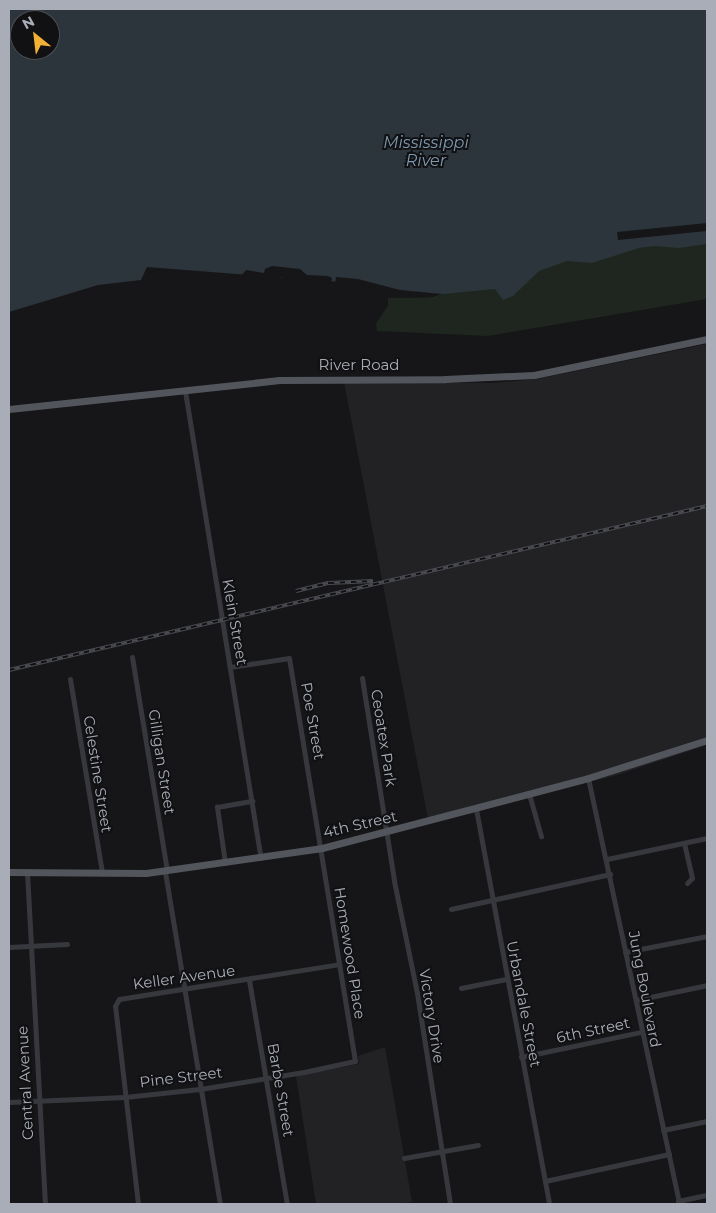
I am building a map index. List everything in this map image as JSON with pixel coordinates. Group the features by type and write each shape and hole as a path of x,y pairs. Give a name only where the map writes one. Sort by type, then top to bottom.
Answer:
{"main road":[{"name":"River Road","path":"9,408 297,379 446,379 534,375 707,339"},
{"name":"4th Street","path":"9,872 166,872 322,848 588,778 707,740"}],"street":[{"name":"Klein Street","path":"185,391 261,858"},
{"name":"Gilligan Street","path":"132,657 184,990 220,1204"},
{"name":"Poe Street","path":"230,667 289,658 322,848"},
{"name":"Ceoatex Park","path":"362,678 386,832"},
{"name":"Celestine Street","path":"70,679 102,873"},
{"name":"Jung Boulevard","path":"588,778 607,859 641,1032 669,1154 678,1203"},
{"path":"529,794 541,836"},
{"path":"225,863 217,807 252,801"},
{"name":"Urbandale Street","path":"476,809 506,979 550,1204"},
{"name":"Victory Drive","path":"386,832 417,993 450,1204"},
{"path":"607,859 707,838"},
{"path":"684,843 692,878 687,883"},
{"name":"Homewood Place","path":"322,848 355,1061"},
{"name":"Central Avenue","path":"26,872 45,1204"},
{"path":"451,909 610,874"},
{"path":"626,952 707,936"},
{"path":"9,947 67,944"},
{"name":"Keller Avenue","path":"138,1204 116,1002 124,998 249,980 339,964"},
{"path":"461,988 506,979"},
{"name":"Barbe Street","path":"249,980 287,1204"},
{"path":"636,1000 707,985"},
{"name":"6th Street","path":"521,1057 641,1032"},
{"name":"Pine Street","path":"9,1102 125,1097 200,1089 355,1061"},
{"path":"663,1130 707,1121"},
{"path":"404,1158 478,1145"},
{"path":"545,1181 669,1154"},
{"path":"678,1203 707,1195"}],"shaded area":[{"path":"707,240 707,299 488,336 377,331 376,323 388,306 388,298 432,297 530,260"},
{"path":"707,344 707,745 617,775 429,824 344,382 494,383 537,379"},
{"path":"385,1047 412,1202 398,1204 316,1204 296,1076 359,1064 358,1056"}],"water":[{"name":"Mississippi River","path":"9,9 707,9 707,244 679,248 655,246 639,248 592,263 567,261 539,271 513,296 503,300 495,289 412,297 366,284 147,267 141,280 98,285 9,312"}],"pier":[{"path":"707,223 707,231 618,240 617,232"},
{"path":"272,266 300,269 307,275 328,276 332,278 331,284 296,281 280,277 274,279 241,276 246,270 264,273 265,269"},
{"path":"336,277 358,279 400,290 442,294 432,297 406,298 366,286 335,284"}],"railway":[{"path":"9,670 707,506"},
{"path":"296,591 329,583 373,581"}]}
